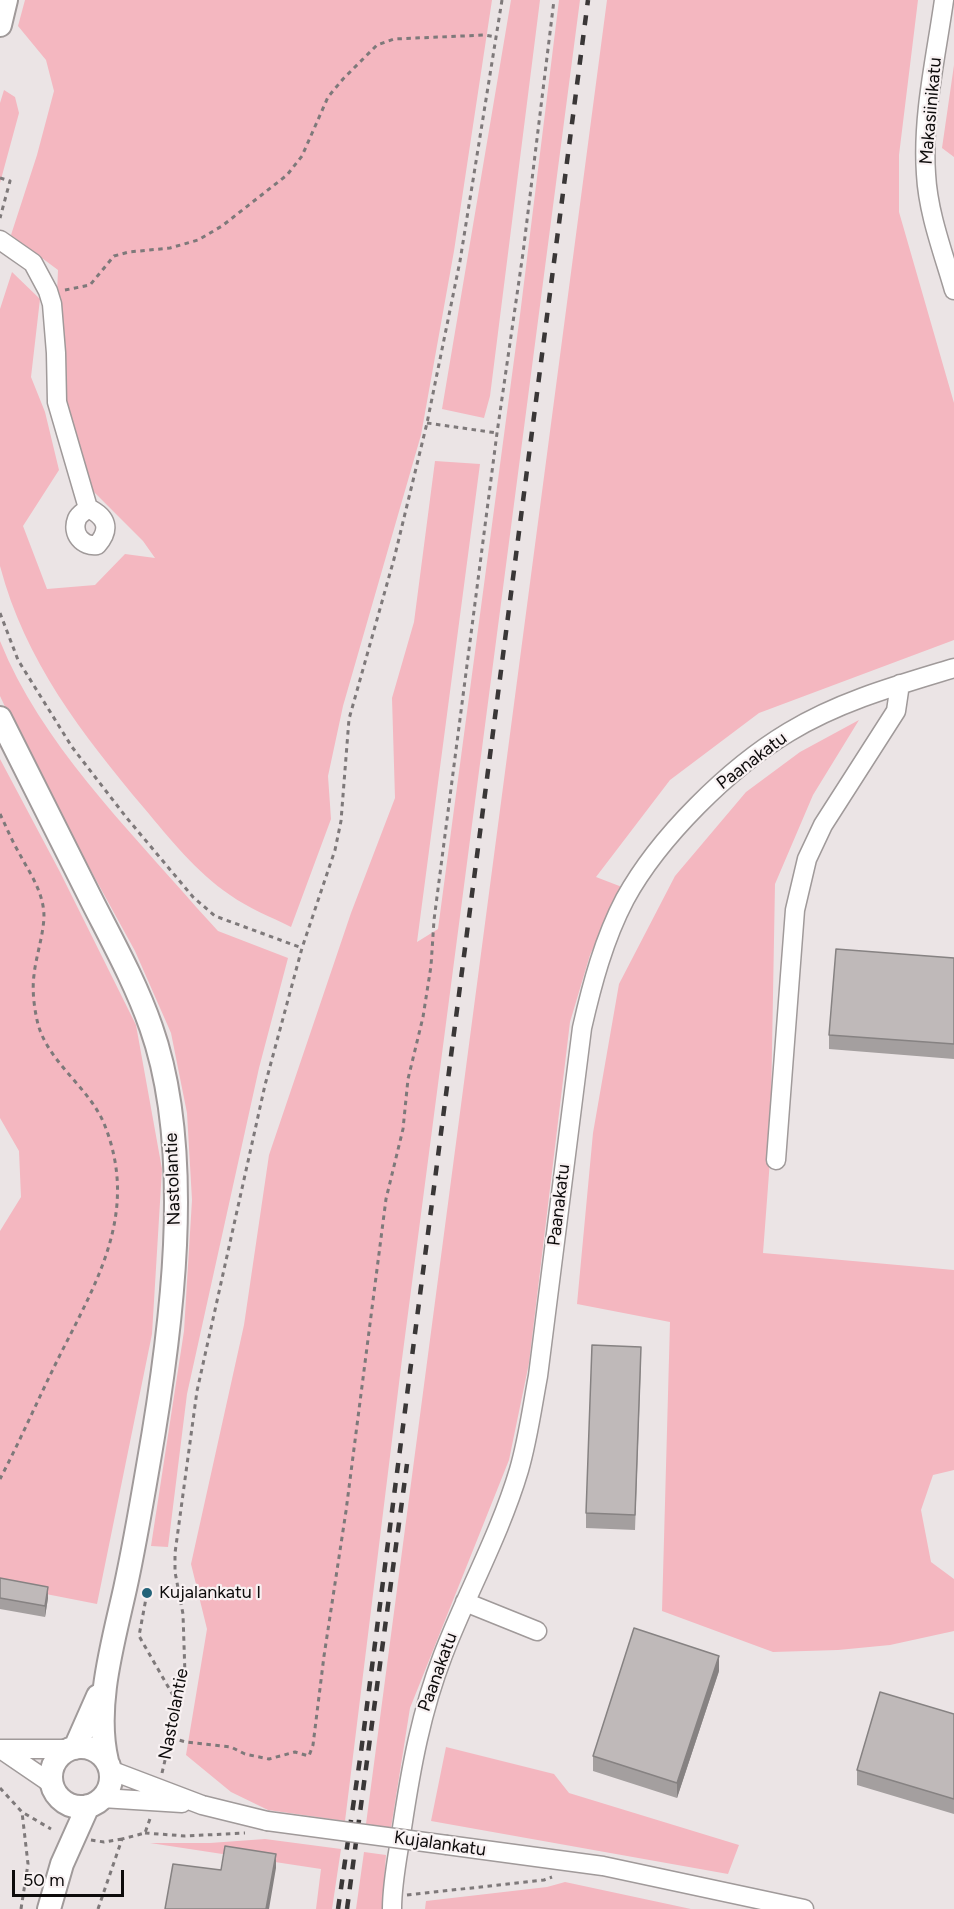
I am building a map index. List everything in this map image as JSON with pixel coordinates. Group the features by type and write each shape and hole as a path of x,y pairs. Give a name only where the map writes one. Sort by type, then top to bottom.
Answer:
{"main road":[{"path":"0,25 6,0"},
{"name":"Nastolantie","path":"0,718 128,972 147,1016 164,1073 172,1126 175,1232 169,1311 154,1431 141,1509 107,1672 103,1734 108,1766"},
{"name":"Nastolantie","path":"73,1748 107,1672"},
{"path":"49,1909 62,1864 95,1802 110,1785 108,1766 102,1756 90,1748 73,1748 63,1753 53,1767 62,1864"},
{"path":"57,1792 77,1807 95,1802"}],"street":[{"name":"Makasiinikatu","path":"944,0 925,143 926,176 930,207 954,290"},
{"path":"0,240 33,263 48,291 52,304 56,353 57,402 88,508"},
{"name":"Paanakatu","path":"392,1909 395,1870 422,1714 442,1656 503,1515 519,1470 528,1431 538,1376 582,1028 592,981 606,943 626,899 650,861 718,784 790,731 832,710 872,693 954,668"},
{"path":"776,1160 795,910 807,859 823,825 896,711 900,684"},
{"path":"465,1602 537,1631"},
{"path":"1,1750 73,1748"},
{"path":"1,1750 57,1792"},
{"name":"Kujalankatu","path":"108,1766 260,1827 447,1845 603,1866 804,1909"},
{"name":"Kujalankatu","path":"95,1802 202,1805"},
{"name":"Kujalankatu","path":"678,1882 765,1909"}],"path":[{"name":"Nastolantie","path":"162,1774 185,1675 183,1614 175,1572 175,1553 197,1391 265,1085 302,948 335,850 341,821 349,719 394,559 427,423 460,261 502,0"},
{"path":"171,1738 231,1747 245,1754 269,1759 295,1752 309,1756 313,1745 386,1199 403,1129 408,1079 423,1017 431,966 434,920 497,433 523,253 554,0"},
{"path":"48,291 90,285 114,256 129,252 170,248 198,240 222,226 287,175 302,156 328,97 377,45 394,39 485,35 496,37"},
{"path":"0,178 10,181 0,218"},
{"path":"427,423 497,433"},
{"path":"0,613 18,660 72,747 126,817 193,897 216,916 302,948"},
{"path":"0,814 40,893 44,916 34,976 37,1022 43,1038 67,1073 97,1109 105,1126 117,1176 116,1216 105,1262 0,1479"},
{"path":"147,1593 139,1636 178,1706"},
{"path":"0,1788 22,1812 51,1829"},
{"path":"145,1833 155,1807"},
{"path":"21,1909 28,1864 22,1812"},
{"path":"83,1839 104,1842 145,1833 185,1836 260,1827"},
{"path":"98,1909 122,1839"},
{"path":"406,1887 405,1895 544,1880 559,1874"}],"shaded area":[{"path":"25,0 492,0 454,251 421,435 343,706 328,776 331,819 291,927 237,900 206,876 174,843 121,780 78,724 40,665 11,601 0,566 0,309 12,272 40,299 31,377 45,412 59,470 23,526 47,589 95,585 125,554 155,558 143,541 92,490 59,400 56,318 58,270 11,235 37,155 54,91 46,60 18,26"},
{"path":"511,0 540,0 490,396 484,418 442,409"},
{"path":"559,0 580,0 402,1359 345,1821 268,1810 231,1792 186,1755 207,1629 191,1564 244,1325 269,1155 351,913 395,798 392,698 414,622 435,461 480,464 417,942 438,929 520,315"},
{"path":"607,0 918,0 899,155 899,212 954,403 954,640 759,713 670,780 596,877 622,887 590,955 570,1022 529,1363 509,1460 410,1708 391,1828 366,1824"},
{"path":"954,65 954,157 942,148"},
{"path":"4,90 15,97 19,113 0,183 0,103"},
{"path":"0,641 17,678 62,749 114,814 197,908 218,931 288,958 259,1068 187,1394 168,1547 151,1546 184,1331 192,1200 187,1113 171,1033 135,951 28,756 0,696"},
{"path":"859,720 813,795 775,884 770,1160 763,1253 954,1270 954,1470 933,1475 921,1510 931,1562 954,1579 954,1631 890,1645 838,1650 773,1652 662,1611 670,1322 577,1304 593,1133 619,984 675,876 746,792 800,752"},
{"path":"0,759 60,872 136,1025 162,1169 152,1334 97,1604 0,1585 0,1231 21,1197 19,1151 0,1118"},
{"path":"446,1747 554,1774 569,1793 739,1845 728,1874 431,1821"},
{"path":"265,1839 341,1849 332,1909 316,1909 321,1869 150,1843 210,1843"},
{"path":"364,1852 386,1855 382,1909 356,1909"},
{"path":"565,1882 691,1909 425,1909 426,1901 547,1887"}],"building":[{"path":"836,949 954,958 954,1044 829,1035"},
{"path":"592,1345 641,1347 635,1515 586,1513"},
{"path":"0,1578 48,1587 45,1606 0,1598"},
{"path":"634,1628 719,1656 677,1783 593,1756"},
{"path":"880,1692 954,1714 954,1799 857,1770"},
{"path":"225,1846 276,1854 266,1909 165,1909 173,1864 221,1870"}],"railway":[{"path":"338,1909 361,1752 588,0"},
{"path":"347,1909 407,1464"}],"place":[{"name":"Kujalankatu I","path":"147,1593"}]}
